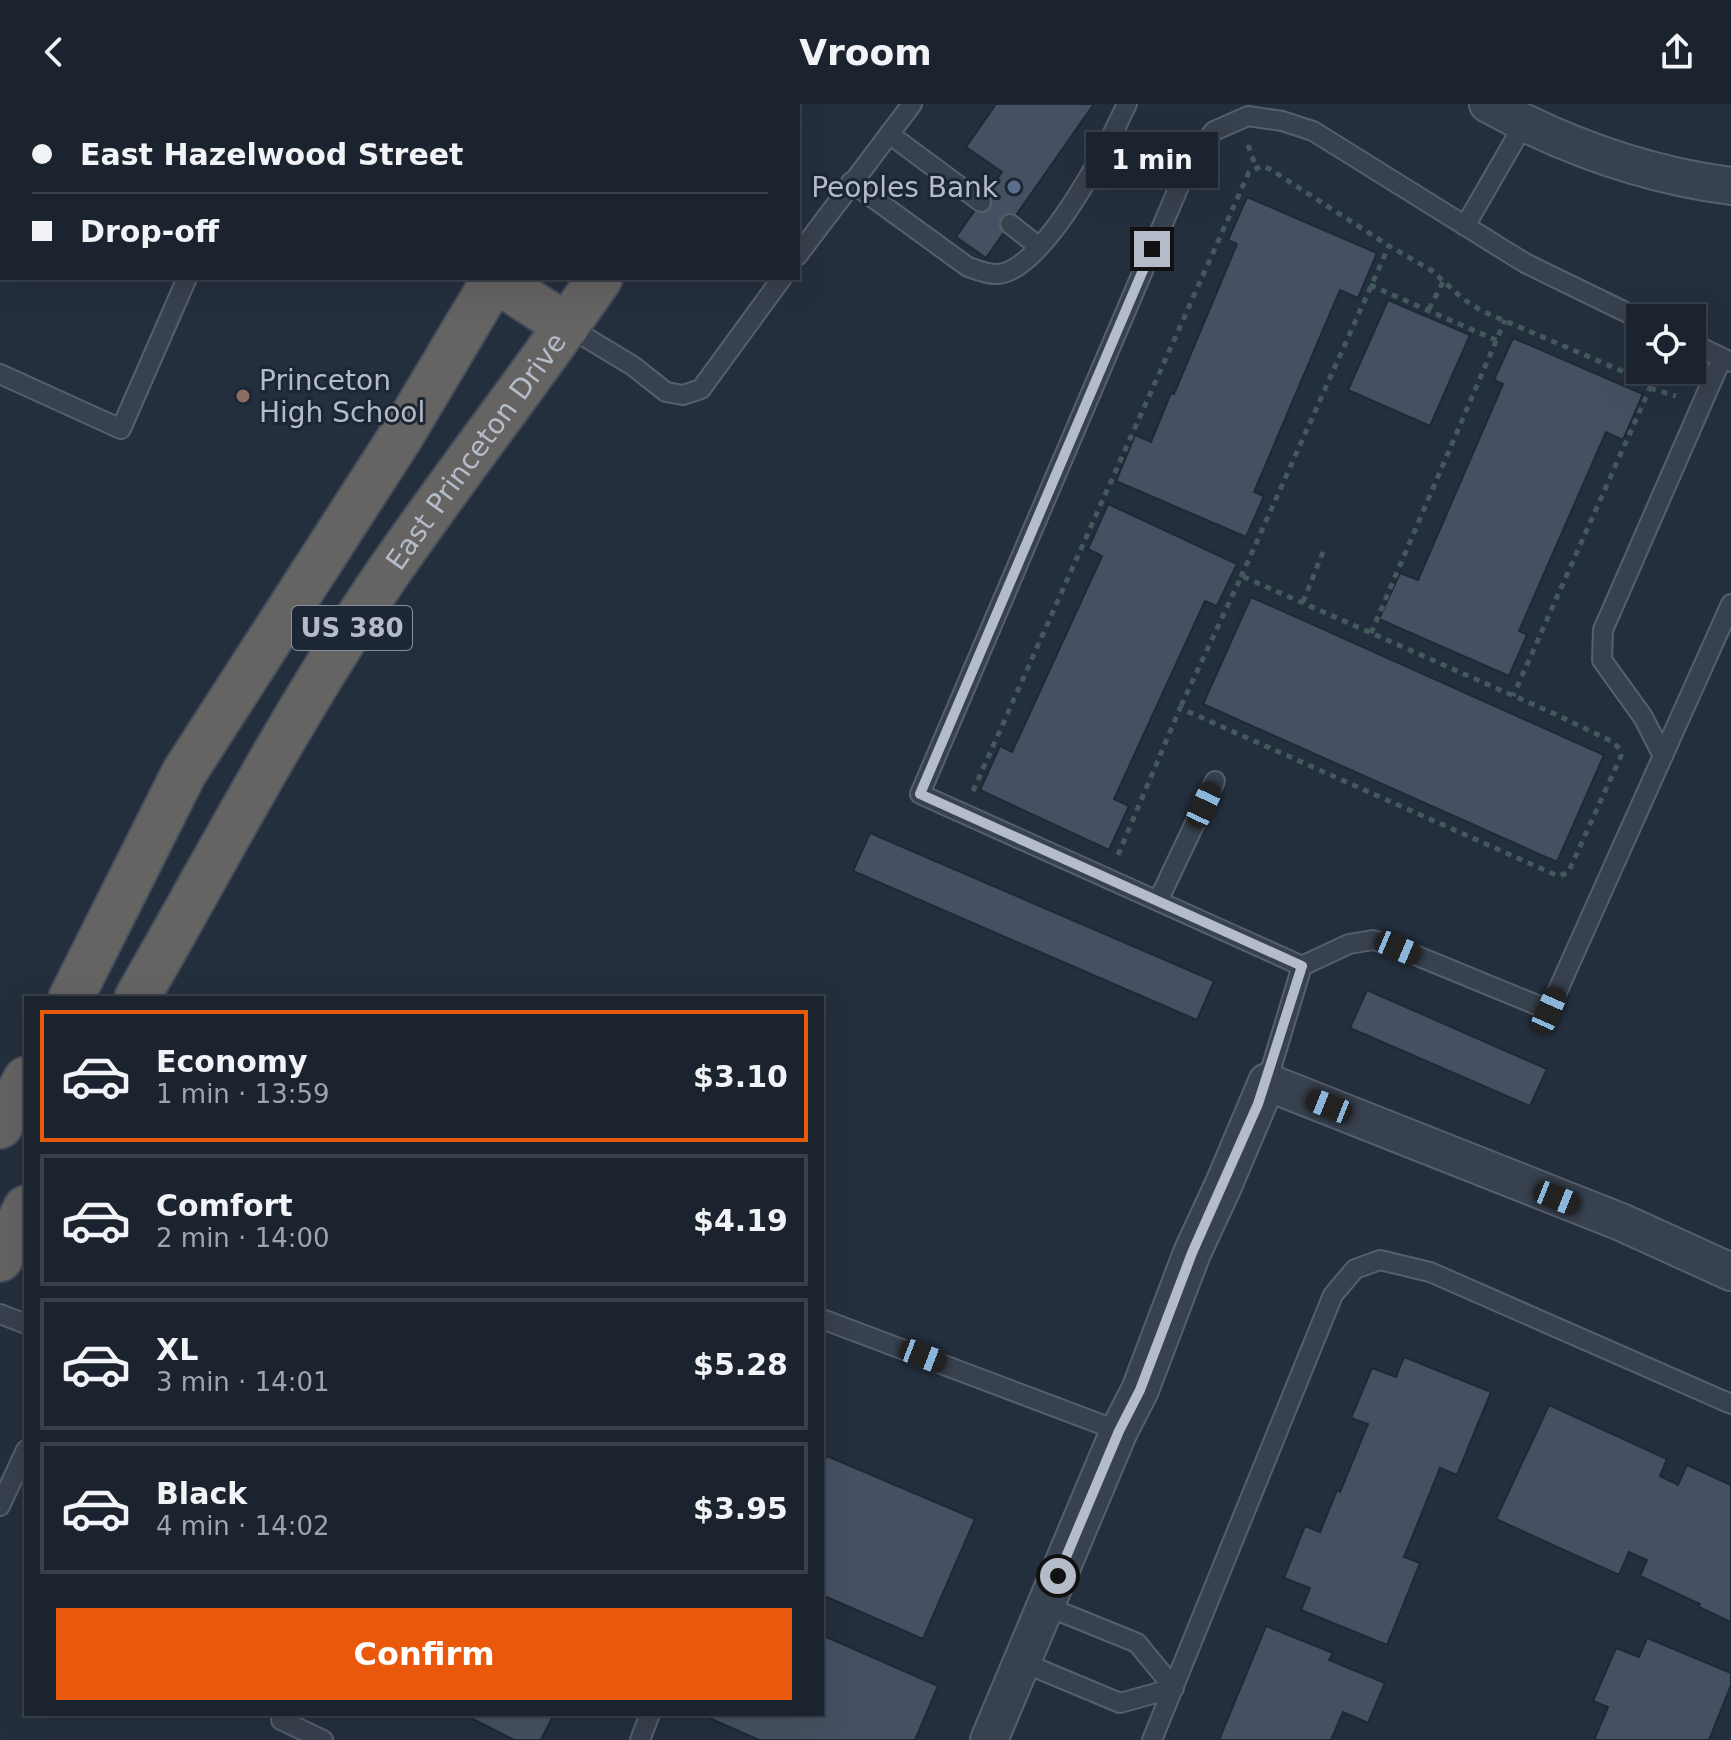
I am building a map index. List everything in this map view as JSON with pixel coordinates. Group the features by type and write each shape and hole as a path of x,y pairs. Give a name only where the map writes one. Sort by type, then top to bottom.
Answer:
{"highway":[{"name":"US 380","path":"72,996 184,773 401,436 493,280"},
{"path":"497,280 567,326"},
{"name":"East Princeton Drive","path":"138,996 259,778 328,665 387,575 599,280"},
{"path":"0,1126 24,1083"}],"street":[{"path":"1488,104 1524,124 1635,166 1686,180 1731,186"},
{"path":"989,1740 1119,1431 1140,1390 1192,1253 1267,1082 1621,1222 1731,1272"}],"lane":[{"path":"800,252 912,104"},
{"path":"851,182 968,267 1001,275 1022,262 1058,225 1087,182 1127,104"},
{"path":"1302,966 920,794 1189,163 1214,131 1248,116 1282,121 1313,131 1525,263 1626,312"},
{"path":"1465,226 1524,124"},
{"path":"889,134 981,202"},
{"path":"1010,224 1038,246"},
{"path":"0,374 121,429 186,280"},
{"path":"567,326 633,366 666,392 683,395 701,389 781,280"},
{"path":"1663,756 1643,717 1602,660 1603,630 1726,360 1706,350"},
{"path":"1267,1082 1302,966 1349,944 1373,940 1549,1010 1731,604"},
{"path":"1158,901 1215,781"},
{"path":"1152,1740 1333,1295 1355,1269 1380,1260 1430,1272 1731,1404"},
{"path":"0,1314 24,1323"},
{"path":"824,1320 1119,1431"},
{"path":"0,1506 24,1454"},
{"path":"1046,1606 1137,1643 1174,1688"},
{"path":"1022,1662 1120,1703 1174,1688"},
{"path":"284,1716 281,1720 323,1740"},
{"path":"640,1740 649,1716"}],"path":[{"path":"965,814 1249,172 1262,166 1424,265 1482,311 1643,380 1650,388 1513,696"},
{"path":"1108,878 1180,708 1389,246"},
{"path":"1429,309 1443,282"},
{"path":"1370,285 1498,341"},
{"path":"1371,633 1505,320"},
{"path":"1303,602 1323,552"},
{"path":"1180,708 1529,864 1563,876 1568,873 1621,752 1611,741 1241,577"}],"building":[{"name":"Peoples Bank","path":"996,104 1094,104 986,258 956,237 1002,172 966,147"},
{"path":"1247,197 1377,253 1358,298 1340,290 1254,492 1264,496 1246,537 1116,481 1135,435 1151,442 1171,393 1174,394 1237,244 1228,240"},
{"path":"1388,300 1470,335 1430,426 1348,390"},
{"path":"1513,338 1643,394 1623,440 1606,432 1519,631 1527,635 1509,676 1379,619 1400,573 1418,580 1503,384 1494,380"},
{"path":"1108,504 1237,564 1217,606 1205,601 1114,799 1129,806 1109,850 980,790 1000,746 1012,752 1102,556 1088,549"},
{"path":"1251,597 1604,755 1557,862 1203,704"},
{"path":"870,833 1214,981 1197,1020 853,871"},
{"path":"1367,990 1547,1069 1530,1106 1350,1028"},
{"path":"1404,1357 1491,1392 1457,1475 1440,1468 1404,1557 1420,1563 1387,1645 1301,1610 1310,1588 1284,1578 1305,1526 1320,1532 1337,1490 1340,1492 1368,1424 1351,1418 1372,1368 1396,1377"},
{"path":"1549,1405 1667,1459 1660,1476 1678,1485 1687,1465 1731,1485 1731,1622 1640,1576 1647,1560 1629,1552 1619,1575 1496,1519"},
{"path":"827,1456 975,1519 923,1639 824,1596 824,1462"},
{"path":"1266,1626 1333,1653 1329,1660 1385,1683 1368,1723 1343,1712 1331,1740 1219,1740"},
{"path":"824,1636 938,1686 915,1740 759,1740 705,1716 824,1716"},
{"path":"1647,1638 1731,1673 1731,1685 1709,1740 1594,1740 1608,1707 1593,1701 1616,1648 1639,1657"},
{"path":"467,1716 553,1716 541,1740 514,1740"}],"place":[{"name":"Peoples Bank","path":"1014,187"},
{"name":"Princeton High School","path":"243,396"}],"route":[{"path":"1058,1576 1119,1431 1140,1390 1192,1253 1267,1082 1302,966 920,794 1152,249"}]}
